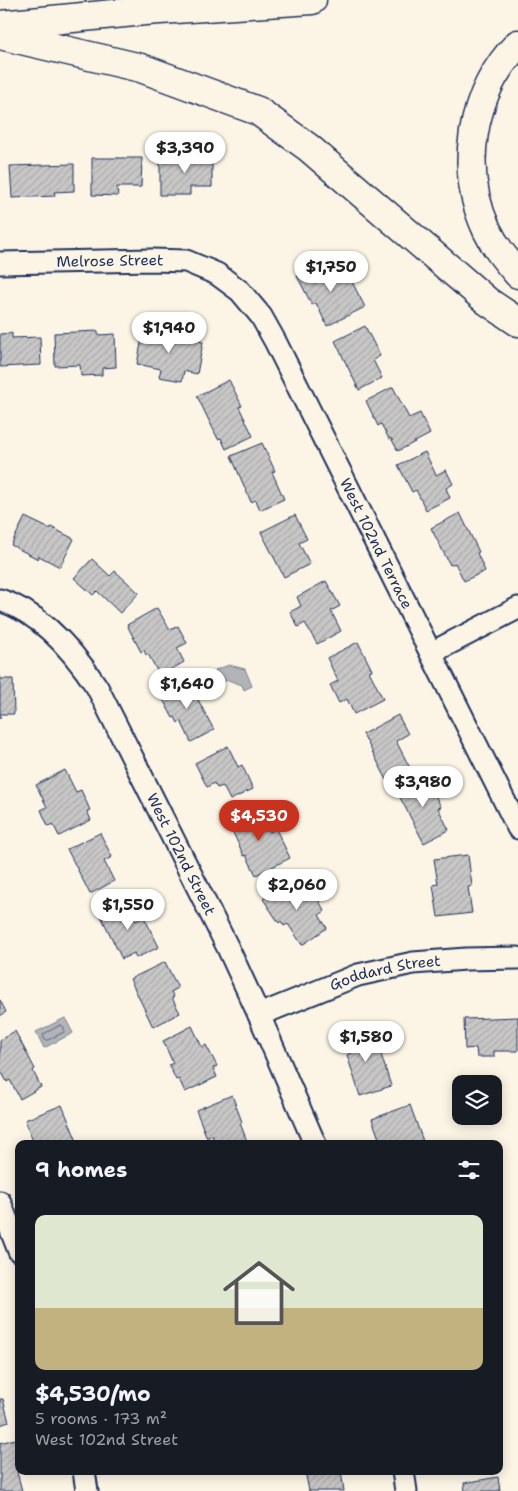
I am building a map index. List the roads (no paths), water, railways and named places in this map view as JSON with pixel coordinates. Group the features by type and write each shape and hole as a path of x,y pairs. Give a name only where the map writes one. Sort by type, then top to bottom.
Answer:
{"highway":[{"path":"0,25 145,11 312,0"},
{"path":"0,35 141,68 258,111 310,148 487,301 518,322"},
{"path":"518,44 492,77 480,106 473,130 472,176 476,199 487,229 500,253 518,274"}],"street":[{"name":"Melrose Street","path":"0,263 186,261 217,274"},
{"name":"West 102nd Terrace","path":"217,274 240,291 260,316 274,341 518,828"},
{"name":"West 102nd Street","path":"0,600 23,611 55,635 71,651 97,687 228,948 313,1140"},
{"path":"431,653 518,608"},
{"name":"Goddard Street","path":"259,1015 358,975 413,963 518,958"},
{"path":"0,1202 15,1241"},
{"path":"85,1475 87,1491"},
{"path":"404,1475 406,1491"}],"water":[{"path":"229,665 245,669 252,686 244,690 242,685 228,680 220,683 215,670"},
{"path":"65,1018 73,1033 44,1048 36,1032"}]}
